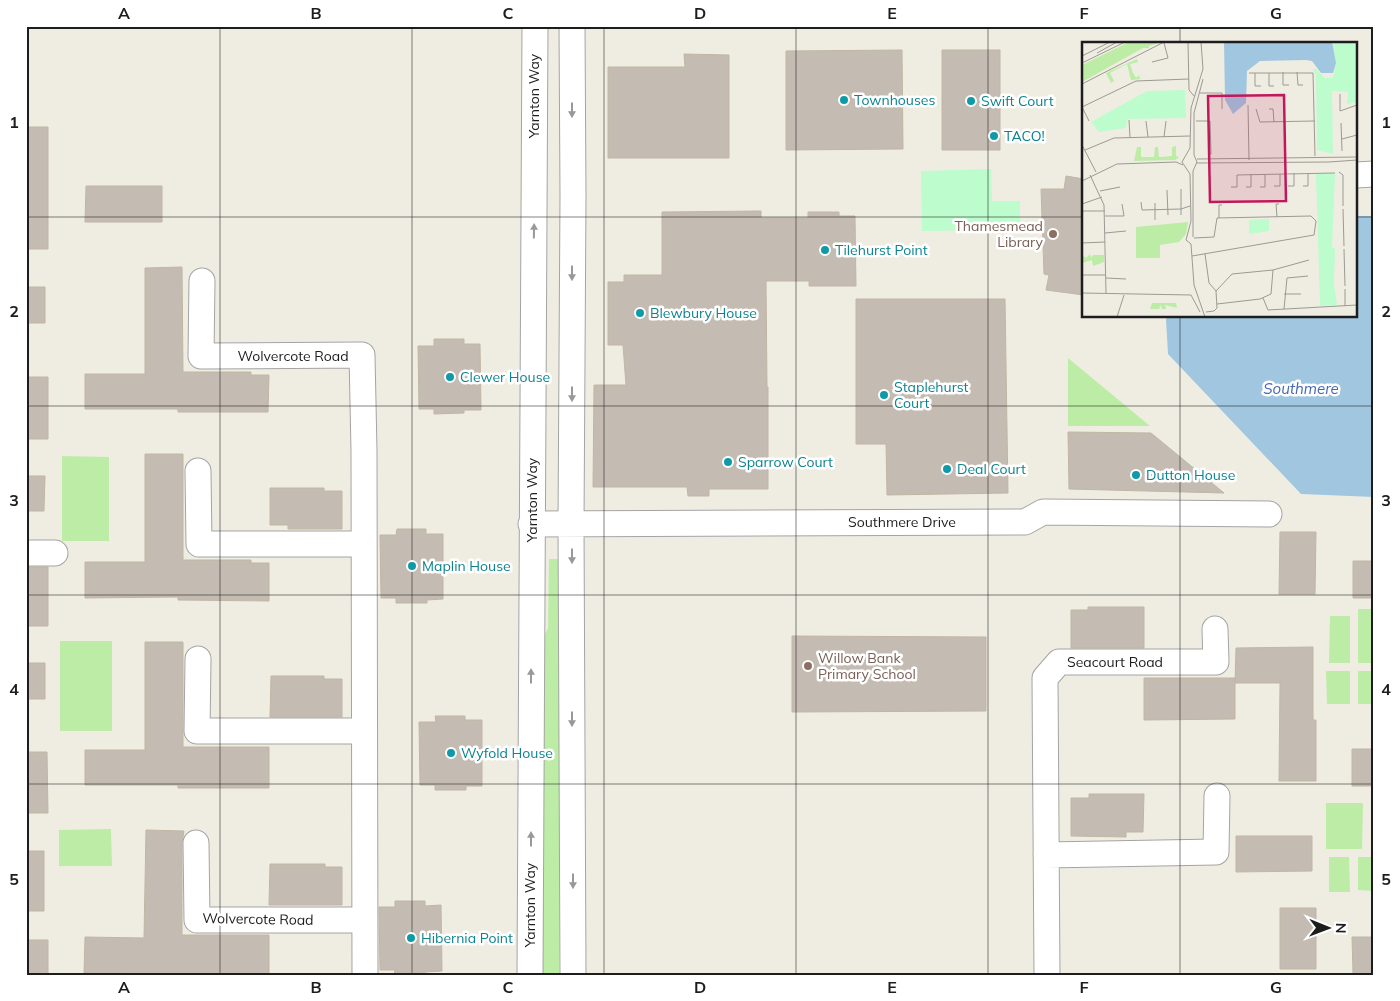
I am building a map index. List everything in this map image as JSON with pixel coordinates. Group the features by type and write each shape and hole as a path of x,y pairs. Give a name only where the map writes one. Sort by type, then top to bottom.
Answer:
{"street":[{"name":"Yarnton Way","path":"530,975 535,26"},
{"path":"572,26 571,524 573,975"},
{"path":"1358,174 1374,174"},
{"name":"Wolvercote Road","path":"202,281 201,356 362,355 364,451 364,975"},
{"path":"198,471 199,544 364,544"},
{"name":"Southmere Drive","path":"532,524 1025,522 1043,512 1270,514"},
{"path":"26,552 55,552"},
{"name":"Seacourt Road","path":"1047,975 1045,678 1059,662 1216,662 1215,629"},
{"path":"198,659 197,731 364,731"},
{"path":"1046,855 1216,852 1216,796"},
{"name":"Wolvercote Road","path":"196,842 196,920 365,920"}],"green space":[{"path":"991,169 992,201 1020,201 1020,230 922,231 921,171"},
{"path":"1068,358 1150,426 1068,426"},
{"path":"62,456 109,457 109,541 62,541"},
{"path":"549,559 559,559 559,975 543,975 542,641 548,628"},
{"path":"1358,609 1374,609 1374,663 1358,663"},
{"path":"1330,616 1350,616 1350,663 1329,663"},
{"path":"60,641 112,641 112,731 60,731"},
{"path":"1326,671 1350,671 1350,704 1327,704"},
{"path":"1358,671 1374,671 1374,704 1358,704"},
{"path":"1326,803 1363,803 1362,849 1326,849"},
{"path":"111,829 112,866 59,866 59,830"},
{"path":"1329,857 1349,857 1350,892 1329,892"},
{"path":"1358,857 1374,857 1374,891 1358,890"}],"water":[{"name":"Southmere","path":"1358,216 1374,216 1374,497 1301,494 1168,354 1166,319 1358,318"}],"building":[{"name":"Townhouses","path":"902,50 903,149 786,150 786,51"},
{"name":"Swift Court","path":"942,50 1000,50 1000,150 942,150"},
{"path":"684,54 729,55 729,158 608,158 608,67 685,67"},
{"path":"26,127 48,127 48,249 26,249"},
{"path":"1066,176 1082,179 1082,295 1046,290 1049,275 1044,274 1041,189 1064,189"},
{"path":"86,186 162,186 162,222 85,222"},
{"path":"761,211 761,218 808,218 808,212 839,212 839,216 855,216 856,286 809,286 809,281 766,281 768,489 709,489 709,496 688,496 687,487 593,487 594,385 626,385 623,345 608,345 608,282 624,282 624,275 662,275 662,212"},
{"path":"182,267 183,372 251,372 251,375 269,375 268,412 178,412 178,409 85,409 85,374 145,374 145,268"},
{"path":"26,287 45,287 45,323 26,323"},
{"path":"856,299 1005,299 1008,493 887,495 886,444 856,444"},
{"name":"Clewer House","path":"434,339 464,339 464,344 480,344 481,410 464,410 464,413 434,414 434,409 419,409 418,346 434,346"},
{"path":"26,377 48,377 48,439 26,439"},
{"name":"Dutton House","path":"1068,432 1151,433 1224,493 1069,489"},
{"path":"145,454 183,454 183,560 251,560 251,563 269,563 269,601 178,600 178,597 85,598 85,562 145,562"},
{"path":"26,476 45,476 44,511 26,511"},
{"path":"270,488 324,488 324,491 342,491 342,529 288,529 288,525 270,525"},
{"name":"Maplin House","path":"397,529 426,529 426,534 443,534 443,599 427,600 427,603 396,603 396,598 381,598 380,535 396,535"},
{"path":"1280,532 1316,532 1315,594 1279,594"},
{"path":"1353,561 1374,561 1374,598 1353,598"},
{"path":"26,567 48,567 48,626 26,626"},
{"path":"1088,607 1144,607 1144,648 1071,648 1071,610 1088,610"},
{"path":"792,636 986,637 986,711 792,712"},
{"path":"145,642 183,642 183,747 269,747 269,788 178,788 178,785 85,785 85,750 145,750"},
{"path":"1313,647 1313,720 1316,720 1316,781 1279,781 1280,683 1235,683 1236,648"},
{"path":"26,663 45,663 45,699 26,699"},
{"path":"271,676 324,676 324,679 342,679 342,717 270,717"},
{"path":"1144,678 1235,678 1235,719 1144,720"},
{"name":"Wyfold House","path":"435,716 465,716 465,720 482,720 482,786 466,786 466,790 435,790 435,785 420,785 419,722 436,722"},
{"path":"1352,749 1374,749 1374,786 1352,786"},
{"path":"26,752 47,752 48,813 26,813"},
{"path":"1089,794 1144,794 1143,832 1126,832 1126,837 1071,836 1071,798 1089,798"},
{"path":"146,830 184,831 182,843 182,935 269,935 269,975 84,973 85,937 144,938"},
{"path":"1236,836 1312,836 1312,871 1236,872"},
{"path":"26,851 44,851 44,911 26,911"},
{"path":"270,864 325,864 325,867 342,867 342,905 269,905"},
{"name":"Hibernia Point","path":"395,901 425,901 425,906 441,905 442,971 425,972 425,975 394,975 395,970 380,970 379,907 395,907"},
{"path":"1280,908 1316,908 1316,969 1280,969"},
{"path":"1352,937 1374,937 1374,974 1353,974"},
{"path":"26,940 48,940 48,975 26,975"}],"place":[{"name":"Townhouses","path":"844,100"},
{"name":"Swift Court","path":"971,101"},
{"name":"TACO!","path":"994,136"},
{"name":"Thamesmead Library","path":"1053,234"},
{"name":"Tilehurst Point","path":"825,250"},
{"name":"Blewbury House","path":"640,313"},
{"name":"Clewer House","path":"450,377"},
{"name":"Staplehurst Court","path":"884,395"},
{"name":"Sparrow Court","path":"728,462"},
{"name":"Deal Court","path":"947,469"},
{"name":"Dutton House","path":"1136,475"},
{"name":"Maplin House","path":"412,566"},
{"name":"Willow Bank Primary School","path":"808,666"},
{"name":"Wyfold House","path":"451,753"},
{"name":"Hibernia Point","path":"411,938"}]}
